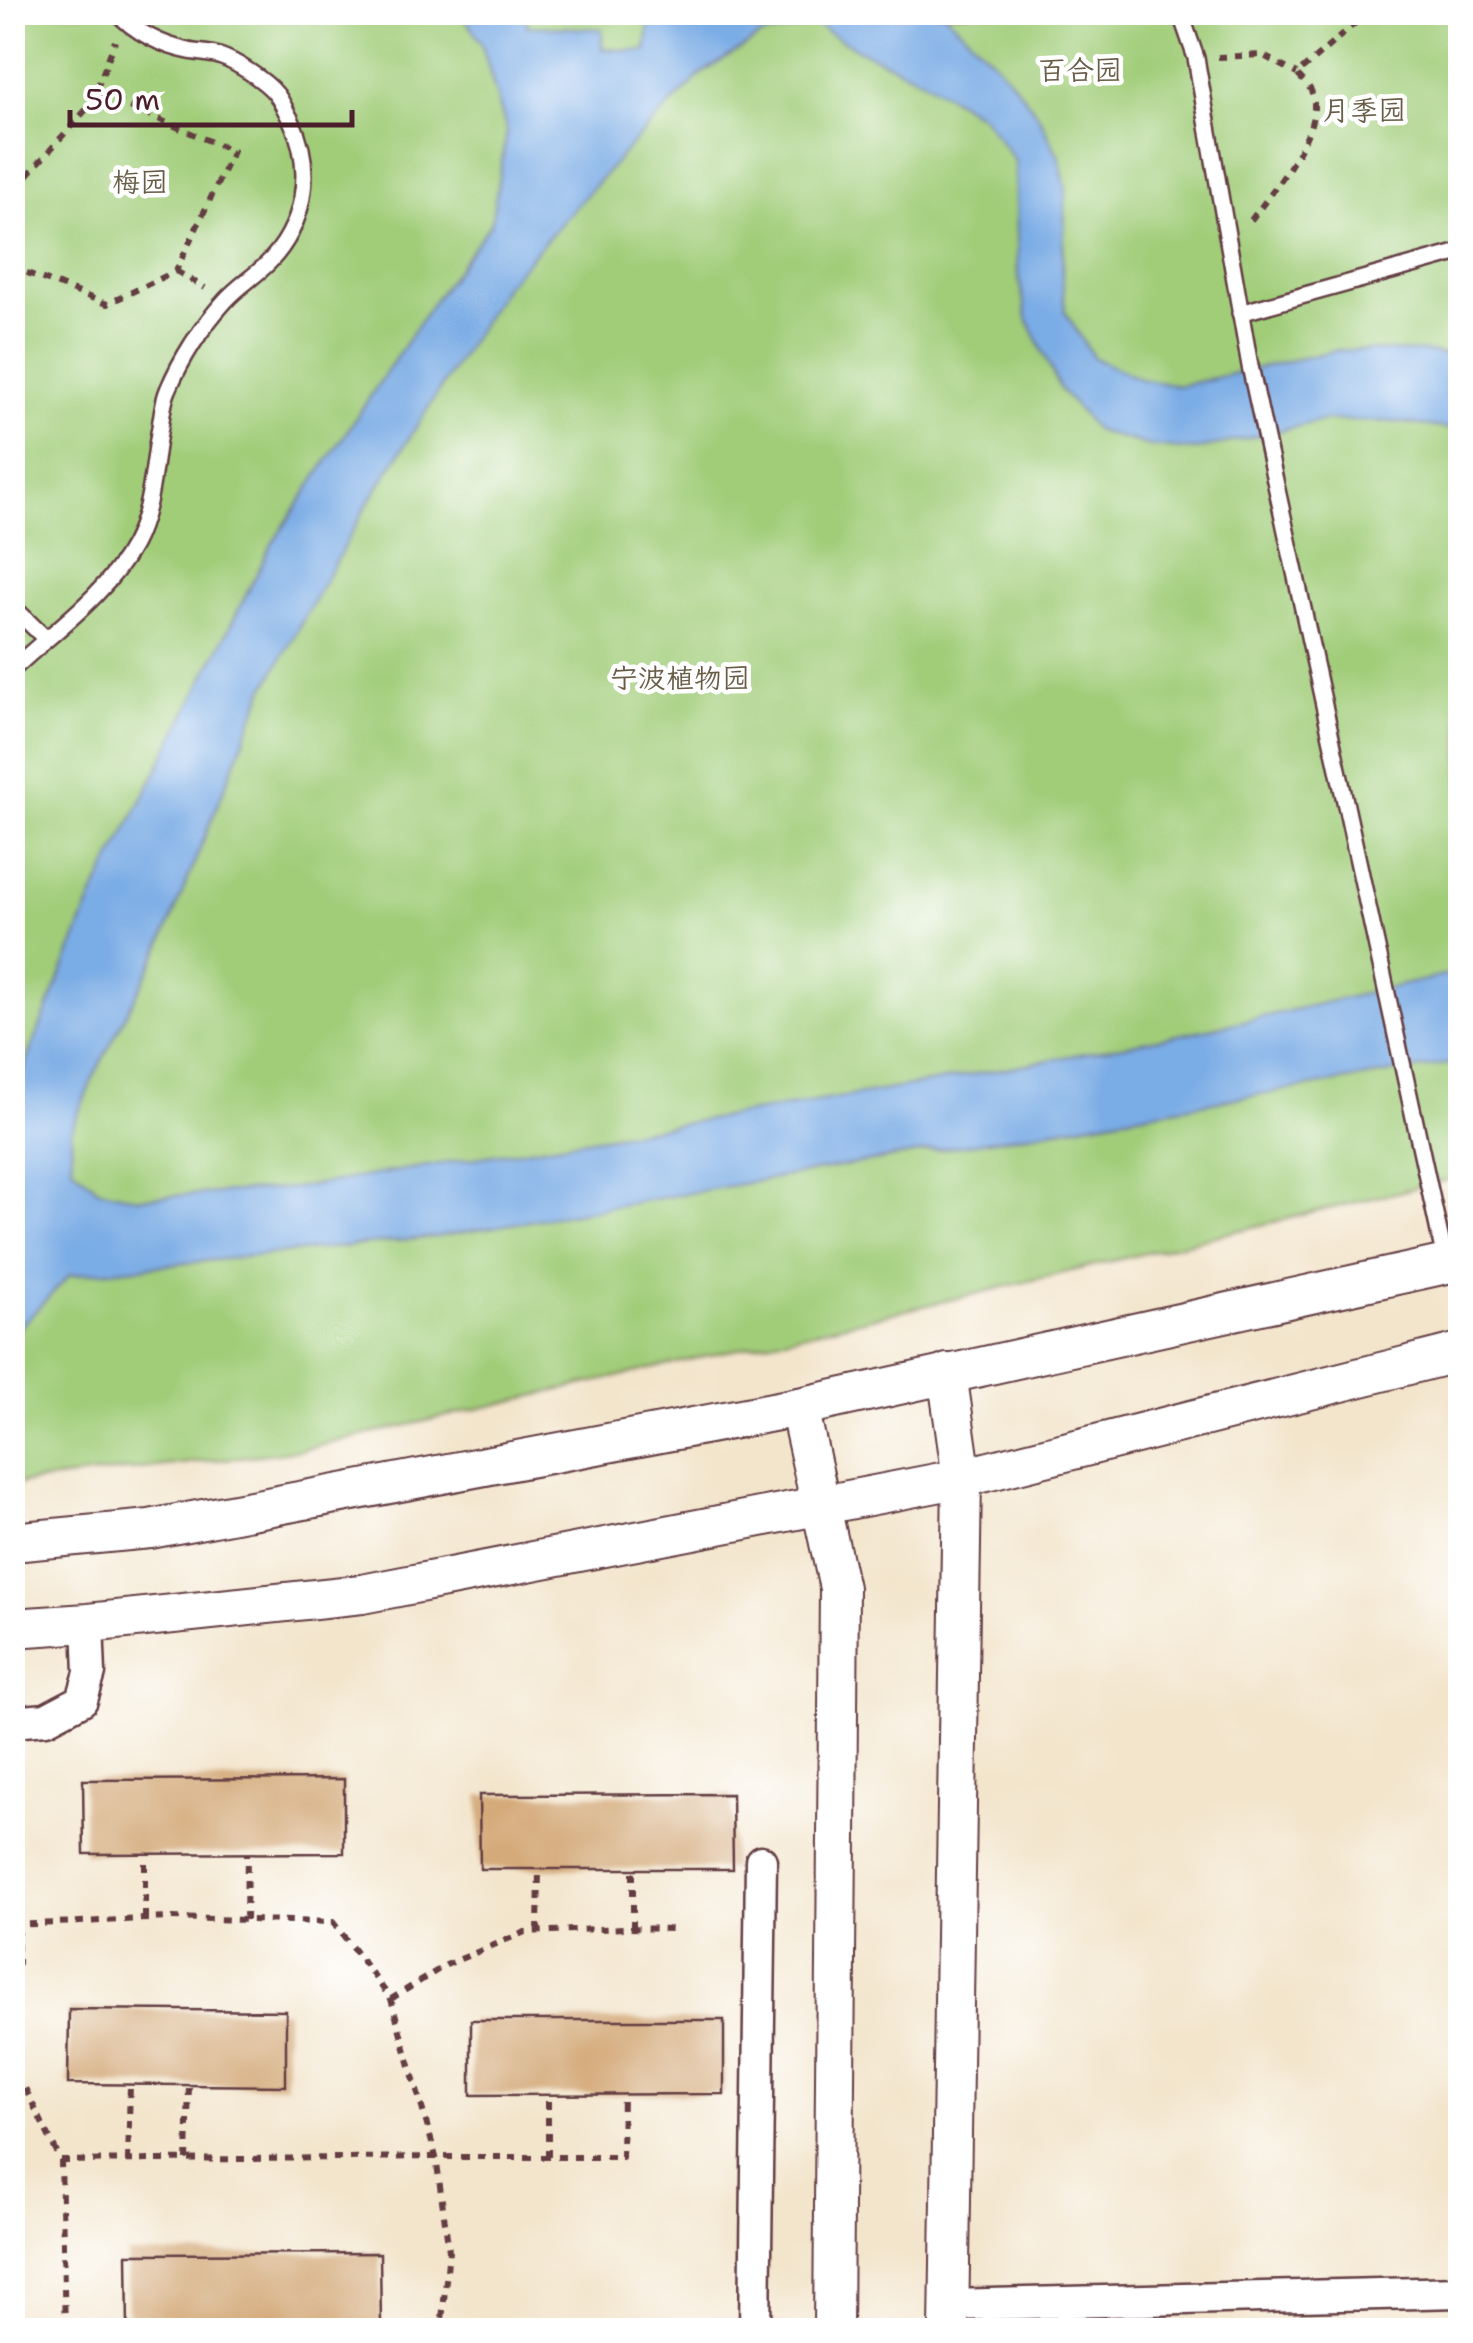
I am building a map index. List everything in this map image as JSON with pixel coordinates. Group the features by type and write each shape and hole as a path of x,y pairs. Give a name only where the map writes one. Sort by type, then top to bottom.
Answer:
{"street":[{"path":"12,1542 150,1528 799,1407 1453,1263"},
{"path":"12,1628 362,1594 962,1478 1460,1352"},
{"path":"947,1374 962,1478 949,2318 1460,2292"},
{"path":"799,1407 838,1588 833,2330"},
{"path":"12,1722 46,1719 82,1700 90,1674 88,1623"},
{"path":"754,2330 761,1861"}],"lane":[{"path":"1180,12 1196,58 1250,366 1413,1108 1453,1263"},
{"path":"12,670 77,614 133,544 148,502 166,394 190,349 225,300 268,263 294,228 304,193 303,158 293,124 275,92 221,56 185,51 152,38 120,16"},
{"path":"1240,313 1460,252"},
{"path":"12,606 46,638"}],"path":[{"path":"1297,74 1368,12"},
{"path":"12,206 27,176 91,104 120,16"},
{"path":"1196,58 1262,55 1297,74 1312,91 1314,118 1297,154 1230,249"},
{"path":"12,267 108,304 176,271 233,150 95,92"},
{"path":"12,172 27,176"},
{"path":"12,1821 18,1821 18,1963 12,1963"},
{"path":"145,1854 145,1919"},
{"path":"246,1920 247,1854"},
{"path":"538,1932 539,1869"},
{"path":"632,1928 633,1869"},
{"path":"15,1925 145,1919 333,1922 391,1999 436,2157 448,2252 440,2330"},
{"path":"391,1999 446,1965 525,1932 677,1929"},
{"path":"12,2084 24,2084 61,2162 65,2330"},
{"path":"128,2161 130,2084"},
{"path":"187,2160 189,2085"},
{"path":"61,2162 622,2158 623,2094"},
{"path":"548,2095 548,2157"}],"green space":[{"name":"宁波植物园","path":"12,13 1460,13 1460,1177 300,1450 13,1484"}],"water":[{"path":"461,13 527,13 527,26 602,29 602,49 646,51 650,13 944,13 1015,85 1038,115 1059,157 1066,189 1062,274 1065,312 1094,358 1140,379 1179,386 1337,350 1428,352 1460,358 1460,430 1397,422 1325,420 1195,450 1150,446 1097,431 1060,389 1027,318 1018,274 1015,161 983,117 921,79 816,25 761,36 701,74 630,146 505,286 367,505 264,690 158,953 94,1076 71,1131 72,1167 98,1189 138,1198 295,1188 934,1082 1209,1029 1460,972 1460,1062 436,1237 70,1275 13,1334 13,1094 93,896 272,544 433,302 491,223 507,132 481,42"}],"building":[{"path":"344,1779 344,1853 84,1854 83,1780"},
{"path":"732,1794 733,1869 480,1869 479,1795"},
{"path":"69,2009 286,2011 286,2086 68,2084"},
{"path":"471,2020 724,2020 724,2094 471,2095"},
{"path":"380,2253 381,2328 128,2329 127,2254"}],"park label":[{"name":"百合园","path":"1080,70"},
{"name":"月季园","path":"1364,110"},
{"name":"梅园","path":"140,182"}]}
